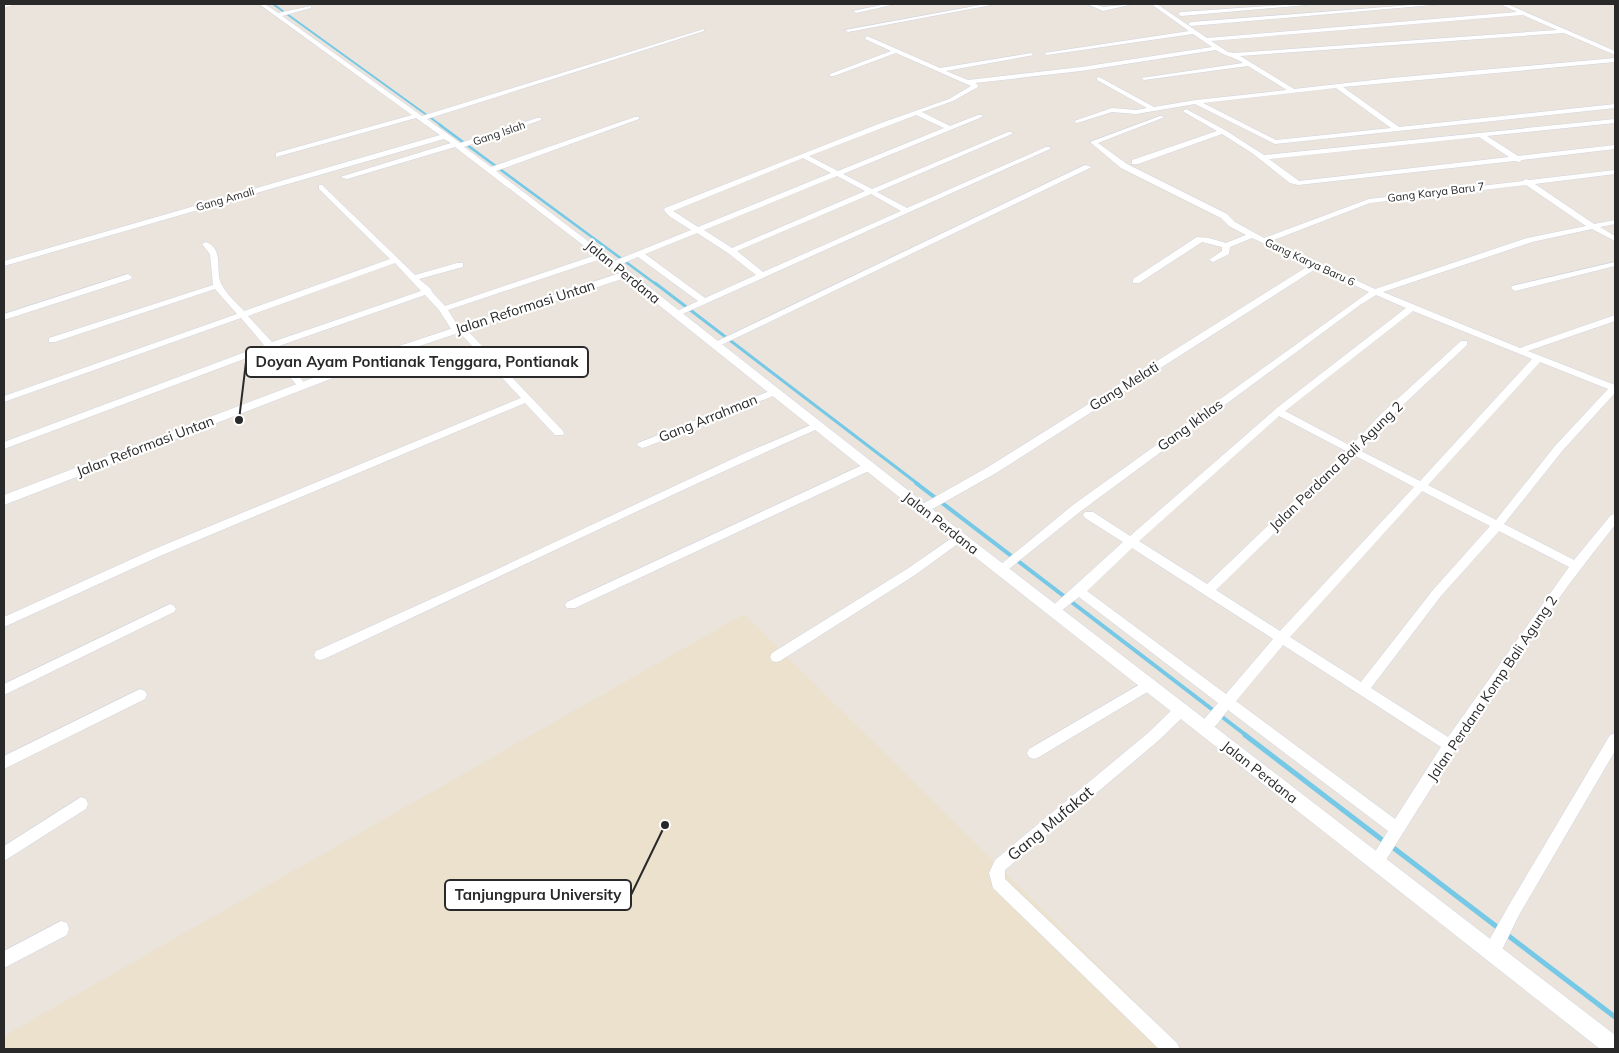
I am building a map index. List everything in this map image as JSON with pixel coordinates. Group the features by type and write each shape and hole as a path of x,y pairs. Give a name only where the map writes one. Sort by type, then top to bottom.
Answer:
{"street":[{"path":"4,6 13,4"},
{"name":"Jalan Perdana","path":"262,4 283,14 620,266 869,466 927,507 959,537 1005,567 1182,710 1206,726 1495,947 1615,1048"},
{"path":"856,11 893,4"},
{"path":"848,30 994,4"},
{"path":"1090,4 1102,9 1131,4"},
{"path":"1154,4 1217,48 1227,54 1234,55 1564,31"},
{"path":"1208,4 1238,20"},
{"path":"1191,24 1440,4"},
{"path":"1504,5 1515,4"},
{"path":"1181,14 1304,5"},
{"path":"1504,5 1615,53"},
{"path":"283,14 309,8"},
{"path":"1205,40 1524,13"},
{"path":"279,155 433,115 702,30"},
{"path":"1047,52 1193,32"},
{"path":"761,274 731,251 668,210 951,100 976,86 867,38"},
{"path":"1601,47 1615,44"},
{"path":"968,82 1081,69 1217,48"},
{"path":"832,75 896,51"},
{"path":"937,70 1031,55"},
{"path":"1234,55 1293,91"},
{"path":"1077,121 1112,110 1136,112 1196,102 1337,86 1615,60"},
{"path":"1144,78 1248,64"},
{"path":"1099,79 1152,108"},
{"path":"1337,86 1400,130"},
{"path":"1196,102 1275,142 1615,106"},
{"path":"1186,111 1265,157 1293,181 1298,182 1615,147"},
{"path":"916,112 950,128"},
{"path":"620,266 634,255 980,116"},
{"name":"Gang Karya Baru 6","path":"1162,117 1093,142 1124,166 1224,216 1232,224 1264,241 1432,318 1466,328 1615,388"},
{"path":"492,170 637,118"},
{"name":"Gang Islah","path":"344,177 403,162 539,119"},
{"path":"1265,157 1615,121"},
{"path":"1135,162 1223,131"},
{"path":"731,251 1010,133"},
{"path":"1481,135 1524,163"},
{"name":"Gang Amali","path":"4,264 446,136"},
{"path":"679,312 1048,148"},
{"path":"804,156 906,210"},
{"path":"717,344 1088,167"},
{"name":"Gang Karya Baru 7","path":"1264,241 1369,201 1615,172"},
{"path":"1526,181 1592,226 1615,239"},
{"path":"322,187 428,291 458,329 559,433"},
{"path":"1375,292 1521,243 1615,222"},
{"path":"1136,281 1200,239 1210,240 1226,246 1252,235"},
{"path":"206,244 214,254 217,286 270,346 302,386"},
{"path":"1213,260 1226,252 1226,246"},
{"path":"443,309 603,255"},
{"path":"634,255 702,302"},
{"path":"4,399 396,260"},
{"path":"1515,288 1615,264"},
{"path":"415,278 460,265"},
{"name":"Gang Melati","path":"927,507 992,470 1316,265"},
{"name":"Jalan Reformasi Untan","path":"4,500 620,266"},
{"path":"4,318 128,276"},
{"path":"52,340 217,286"},
{"path":"4,446 270,346 428,291"},
{"name":"Gang Ikhlas","path":"1005,567 1077,508 1116,479 1349,308 1375,292"},
{"path":"1057,608 1078,592 1131,541 1278,412 1356,348 1410,310"},
{"path":"1520,351 1615,318"},
{"name":"Jalan Perdana Bali Agung 2","path":"1208,590 1352,451 1385,416 1464,343"},
{"path":"1206,726 1226,705 1282,637 1536,361"},
{"path":"1363,689 1437,592 1496,526 1559,448 1615,388"},
{"name":"Gang Arrahman","path":"642,445 775,392"},
{"path":"4,622 156,553 527,399"},
{"path":"1278,412 1576,566"},
{"path":"320,655 747,456 818,425"},
{"path":"571,606 869,466"},
{"path":"1089,515 1449,745"},
{"name":"Jalan Perdana Komp Bali Agung 2","path":"1379,859 1449,745 1576,566 1615,518"},
{"path":"776,657 911,572 959,537"},
{"path":"1078,592 1397,832"},
{"path":"4,690 170,609"},
{"path":"1034,753 1149,684"},
{"path":"4,762 140,696"},
{"name":"Gang Mufakat","path":"1171,1049 998,883 996,869 1153,737 1182,710"},
{"path":"1495,947 1514,910 1615,739"},
{"path":"4,854 81,804"},
{"path":"4,960 61,929"}],"shaded area":[{"path":"744,614 1183,1049 4,1049 4,1036"}],"waterway":[{"path":"273,4 442,126"},
{"path":"440,125 657,285"},
{"path":"655,283 918,484"},
{"path":"916,483 1247,736"},
{"path":"1245,735 1385,842"},
{"path":"1391,846 1501,930"},
{"path":"1506,934 1615,1017"}],"place":[{"name":"Doyan Ayam Pontianak Tenggara, Pontianak","path":"239,420"},
{"name":"Tanjungpura University","path":"665,825"}]}
